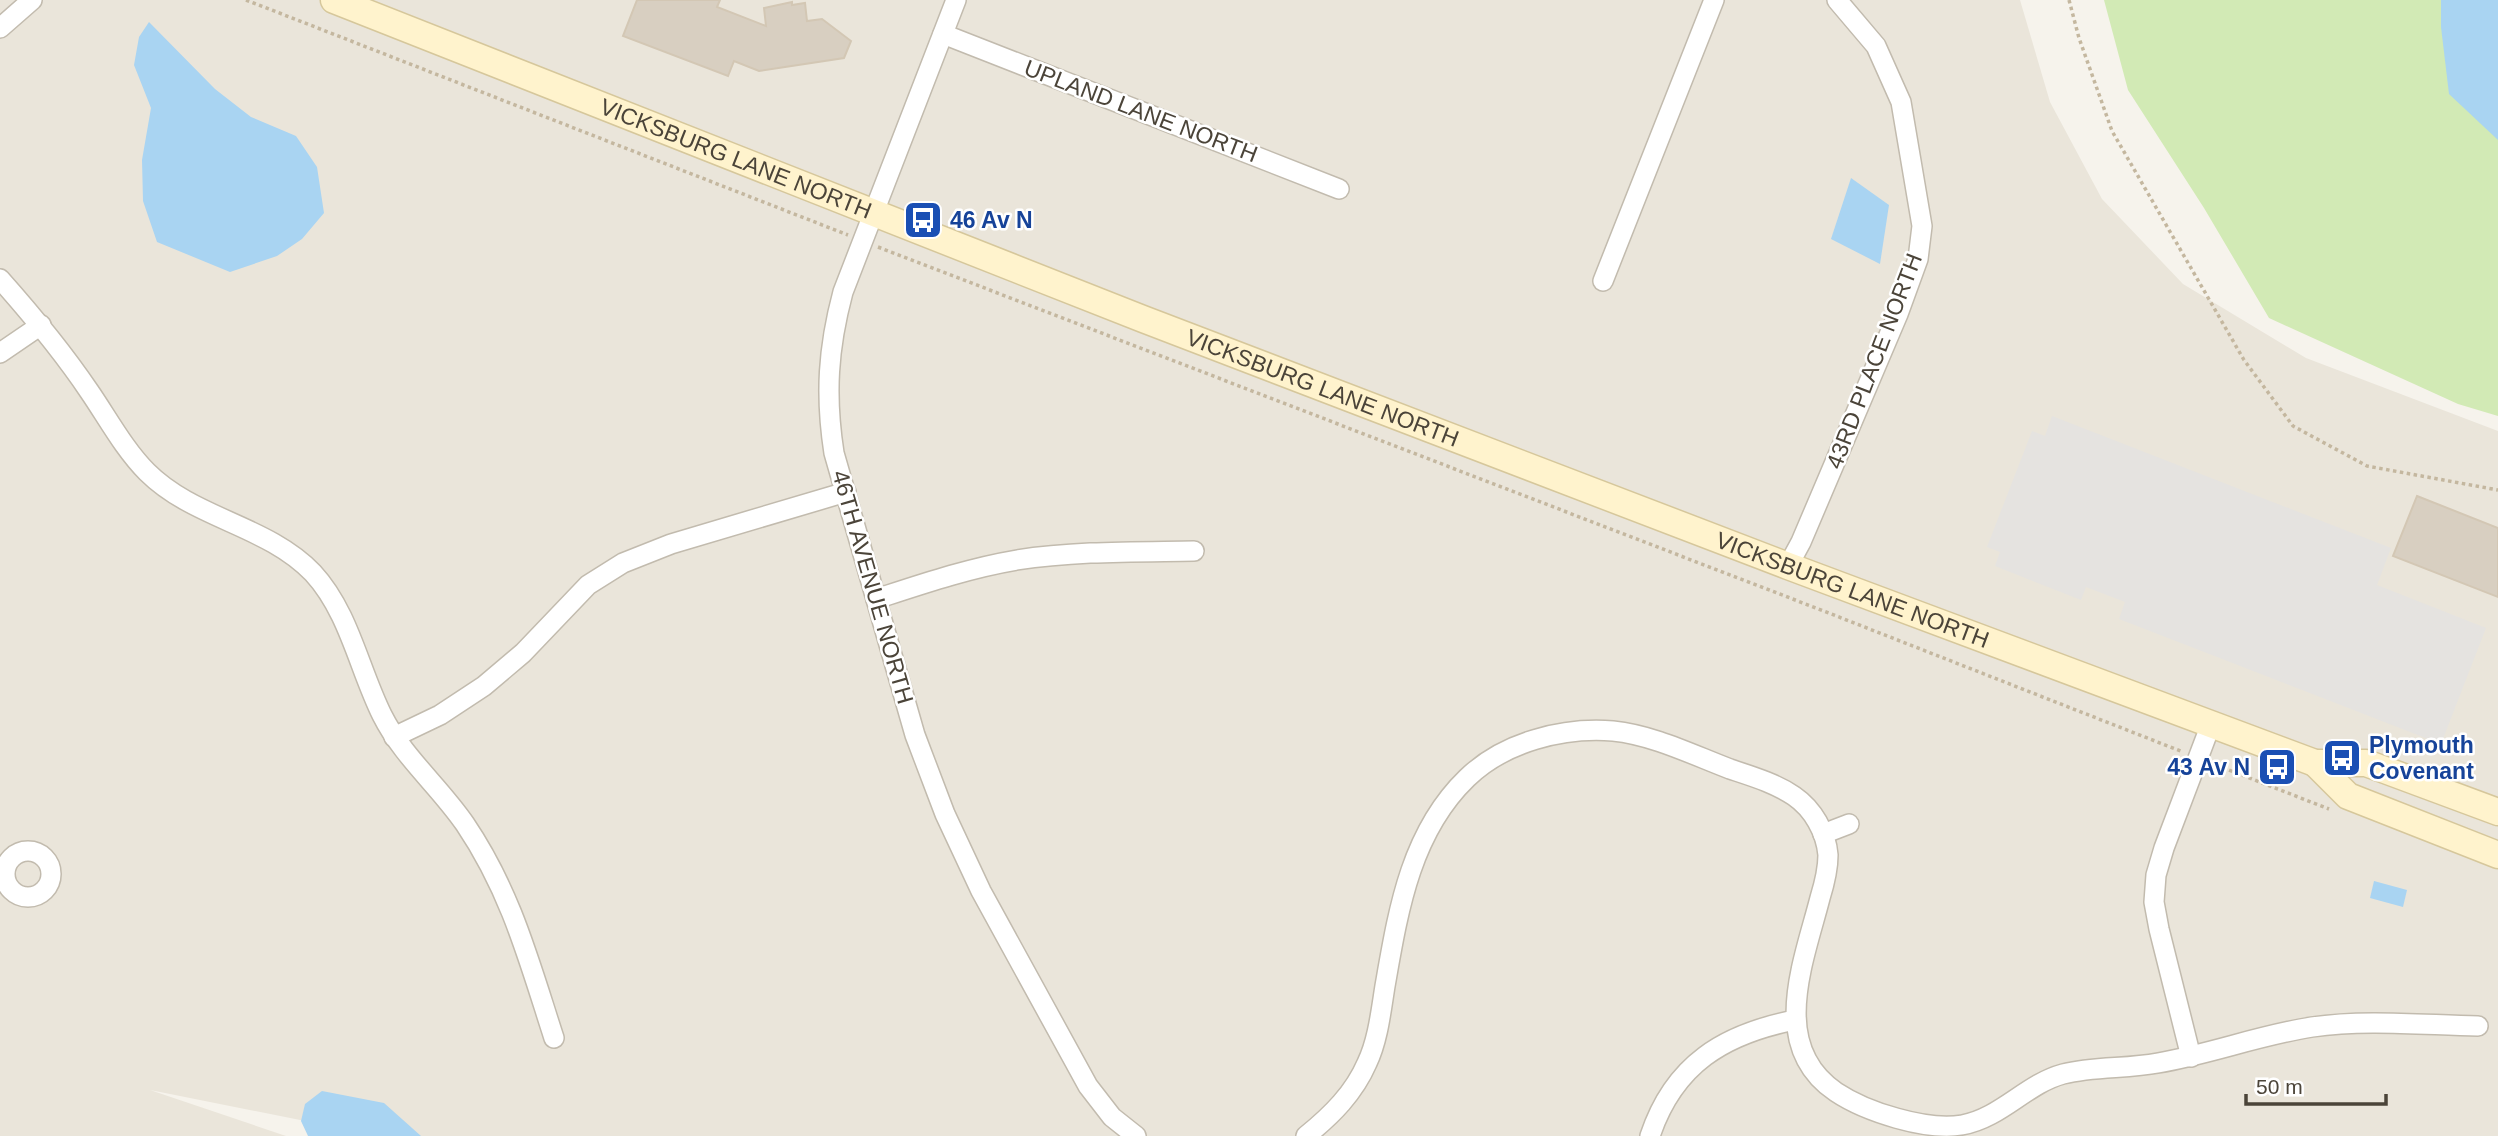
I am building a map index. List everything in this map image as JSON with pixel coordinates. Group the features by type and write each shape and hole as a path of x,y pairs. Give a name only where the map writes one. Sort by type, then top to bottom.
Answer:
{"main road":[{"name":"VICKSBURG LANE NORTH","path":"334,0 874,213 1788,566 2315,763 2366,763 2498,812"},
{"name":"VICKSBURG LANE NORTH","path":"2315,763 2348,796 2498,855"}],"street":[{"path":"0,28 32,0"},
{"name":"46TH AVENUE NORTH","path":"956,0 839,305 832,331 828,371 828,413 834,453 915,735 945,814 981,891 1088,1086 1112,1117 1136,1136"},
{"path":"1603,281 1714,0"},
{"name":"43RD PLACE NORTH","path":"1788,566 1801,542 1898,314 1918,259 1922,226 1901,102 1876,46 1837,0"},
{"name":"UPLAND LANE NORTH","path":"943,34 1339,188"},
{"path":"0,279 41,325 148,472 192,504 262,536 289,552 313,574 337,609 382,716 394,737 463,821 488,859 508,899 554,1038"},
{"path":"0,354 41,325"},
{"path":"394,737 440,715 484,686 523,653 588,585 623,563 671,544 846,492"},
{"path":"876,599 954,575 1016,560 1077,553 1194,551"},
{"path":"2191,1057 2154,902 2156,876 2164,848 2211,724"},
{"path":"1306,1136 1331,1116 1353,1090 1369,1060 1378,1028 1405,885 1432,823 1469,776 1502,754 1538,738 1577,731 1616,731 1656,741 1774,785 1795,796 1811,812 1823,834 1828,856 1825,880 1798,987 1795,1020 1800,1044 1813,1070 1834,1091 1933,1131 1987,1117 2032,1088 2057,1076 2084,1070 2138,1067 2191,1057 2281,1032 2356,1024 2479,1026"},
{"path":"1823,834 1849,824"},
{"path":"1650,1136 1658,1113 1670,1094 1700,1059 1729,1040 1750,1031 1795,1020"}],"path":[{"path":"246,0 1791,598 2333,811"},
{"path":"2069,0 2079,38 2112,131 2244,360 2293,426 2367,466 2498,491"}],"shaded area":[{"path":"0,0 2020,0 2050,102 2102,199 2183,284 2306,358 2498,431 2498,1136 380,1136 150,1090 286,1136 0,1136"},
{"path":"2052,416 2391,548 2377,585 2486,628 2441,744 2119,619 2125,602 2086,587 2081,600 1995,566 2000,552 1987,547 2032,431 2045,436"}],"green space":[{"path":"2104,0 2498,0 2498,416 2458,404 2269,318 2204,208 2128,90"}],"water":[{"path":"2441,0 2498,0 2498,140 2449,94 2441,27"},
{"path":"149,22 215,89 251,117 296,136 317,167 324,213 302,239 277,256 230,272 157,242 143,201 142,160 151,108 134,65 139,37"},
{"path":"1851,178 1889,205 1880,264 1831,239"},
{"path":"2374,881 2407,890 2403,907 2370,898"},
{"path":"322,1091 384,1103 421,1136 308,1136 301,1121 305,1104"}],"building":[{"path":"637,0 720,0 717,7 766,26 764,8 792,2 792,5 805,3 807,21 822,19 851,41 844,58 759,71 734,61 728,76 623,36"},
{"path":"2417,496 2498,528 2498,597 2393,556"}],"place":[{"name":"46 Av N","path":"923,220"},
{"name":"Plymouth Covenant","path":"2342,758"},
{"name":"43 Av N","path":"2277,767"}]}
